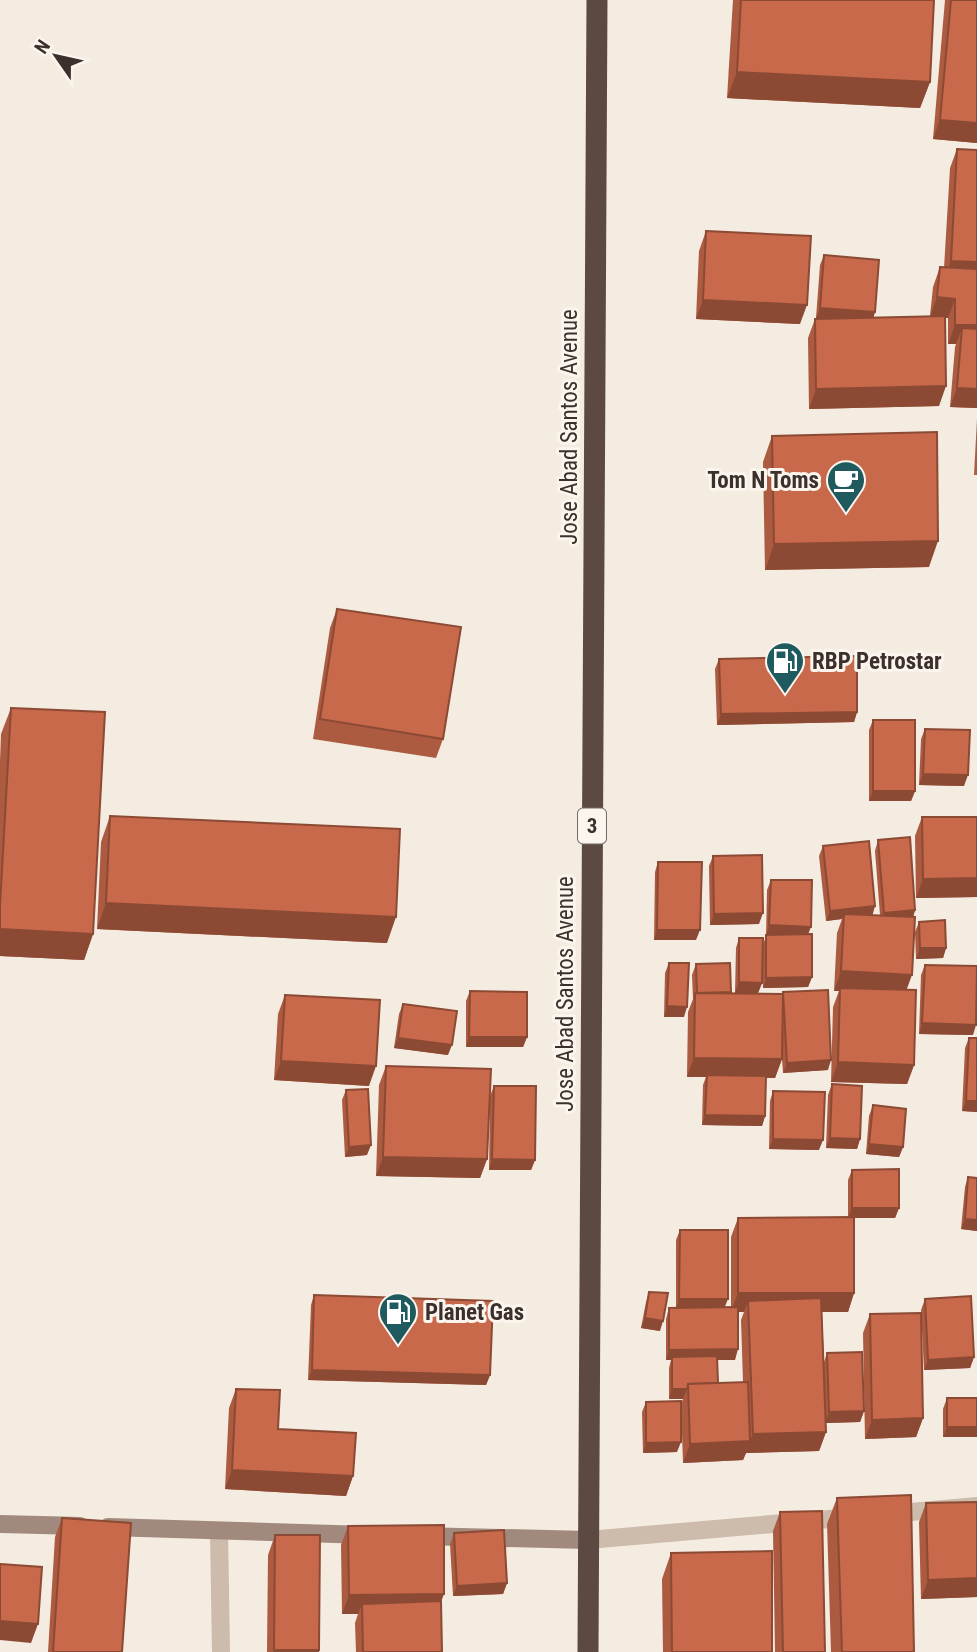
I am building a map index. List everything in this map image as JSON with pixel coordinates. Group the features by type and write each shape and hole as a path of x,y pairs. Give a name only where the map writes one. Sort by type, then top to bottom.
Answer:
{"highway":[{"name":"Jose Abad Santos Avenue","path":"588,1652 597,0"}],"street":[{"path":"0,1524 588,1540 977,1506"},
{"path":"219,1531 221,1652"}],"building":[{"path":"741,0 934,0 930,82 737,72"},
{"path":"951,0 977,0 977,123 940,120"},
{"path":"957,149 977,150 977,262 951,261"},
{"path":"706,231 811,236 807,305 703,300"},
{"path":"824,255 879,260 875,312 820,308"},
{"path":"940,267 977,269 977,325 955,325 955,299 937,297"},
{"path":"945,316 946,386 816,389 815,319"},
{"path":"962,328 977,329 977,389 957,388"},
{"name":"Tom N Toms","path":"937,432 938,541 774,544 772,436"},
{"path":"337,609 461,627 443,739 320,719"},
{"name":"RBP Petrostar","path":"857,656 857,712 721,714 719,659"},
{"path":"11,708 105,712 93,934 0,929"},
{"path":"873,720 915,720 915,791 873,791"},
{"path":"925,729 970,730 968,775 923,774"},
{"path":"110,816 400,829 396,917 106,903"},
{"path":"922,817 977,817 977,878 923,879"},
{"path":"910,837 915,910 884,913 878,840"},
{"path":"869,841 875,906 830,911 823,846"},
{"path":"762,855 763,913 714,914 713,856"},
{"path":"658,862 702,862 700,930 657,930"},
{"path":"771,880 812,880 811,927 769,925"},
{"path":"844,914 915,917 912,975 841,971"},
{"path":"945,920 946,948 920,948 919,922"},
{"path":"812,934 812,977 766,978 766,935"},
{"path":"739,938 763,938 762,983 739,982"},
{"path":"669,963 689,963 687,1007 667,1006"},
{"path":"730,963 731,992 697,993 696,964"},
{"path":"925,965 977,966 976,1025 922,1023"},
{"path":"840,988 916,990 914,1065 838,1062"},
{"path":"828,990 831,1060 787,1063 783,992"},
{"path":"470,991 527,992 527,1037 469,1037"},
{"path":"695,993 783,994 782,1059 694,1058"},
{"path":"285,995 380,1000 376,1066 281,1061"},
{"path":"403,1004 457,1011 452,1045 398,1038"},
{"path":"969,1038 977,1038 977,1101 966,1101"},
{"path":"386,1066 491,1069 487,1159 383,1157"},
{"path":"707,1075 766,1076 765,1116 705,1115"},
{"path":"832,1084 862,1086 860,1139 830,1138"},
{"path":"494,1086 536,1086 535,1160 492,1159"},
{"path":"368,1089 371,1145 349,1147 346,1090"},
{"path":"773,1091 825,1092 823,1140 773,1139"},
{"path":"873,1105 906,1109 903,1147 869,1144"},
{"path":"899,1169 899,1208 852,1208 852,1170"},
{"path":"968,1177 977,1178 977,1220 965,1219"},
{"path":"854,1217 854,1293 738,1293 738,1218"},
{"path":"680,1230 728,1230 728,1299 679,1299"},
{"path":"649,1292 668,1293 663,1321 645,1318"},
{"name":"Planet Gas","path":"314,1295 493,1301 490,1375 312,1370"},
{"path":"971,1296 974,1357 928,1360 925,1299"},
{"path":"821,1298 826,1432 753,1434 748,1301"},
{"path":"738,1307 738,1349 669,1350 669,1308"},
{"path":"921,1313 923,1418 872,1420 870,1314"},
{"path":"862,1352 864,1411 829,1412 827,1353"},
{"path":"717,1356 718,1383 688,1384 687,1389 672,1389 672,1357"},
{"path":"748,1382 750,1441 690,1444 688,1384"},
{"path":"236,1389 280,1390 278,1429 356,1433 353,1476 232,1470"},
{"path":"947,1398 977,1398 977,1427 947,1427"},
{"path":"681,1401 681,1442 646,1443 646,1402"},
{"path":"911,1495 914,1652 842,1652 837,1498"},
{"path":"977,1502 977,1578 928,1580 926,1503"},
{"path":"822,1511 825,1652 783,1652 780,1512"},
{"path":"62,1518 131,1523 122,1652 53,1652"},
{"path":"444,1525 444,1594 349,1595 348,1526"},
{"path":"504,1530 507,1583 457,1586 454,1533"},
{"path":"275,1535 320,1535 319,1650 274,1650"},
{"path":"772,1551 772,1652 672,1652 671,1553"},
{"path":"0,1564 42,1567 38,1624 0,1621"},
{"path":"441,1601 442,1652 363,1652 362,1604"}],"place":[{"name":"Tom N Toms","path":"846,514"},
{"name":"RBP Petrostar","path":"785,695"},
{"name":"Planet Gas","path":"398,1346"}]}
